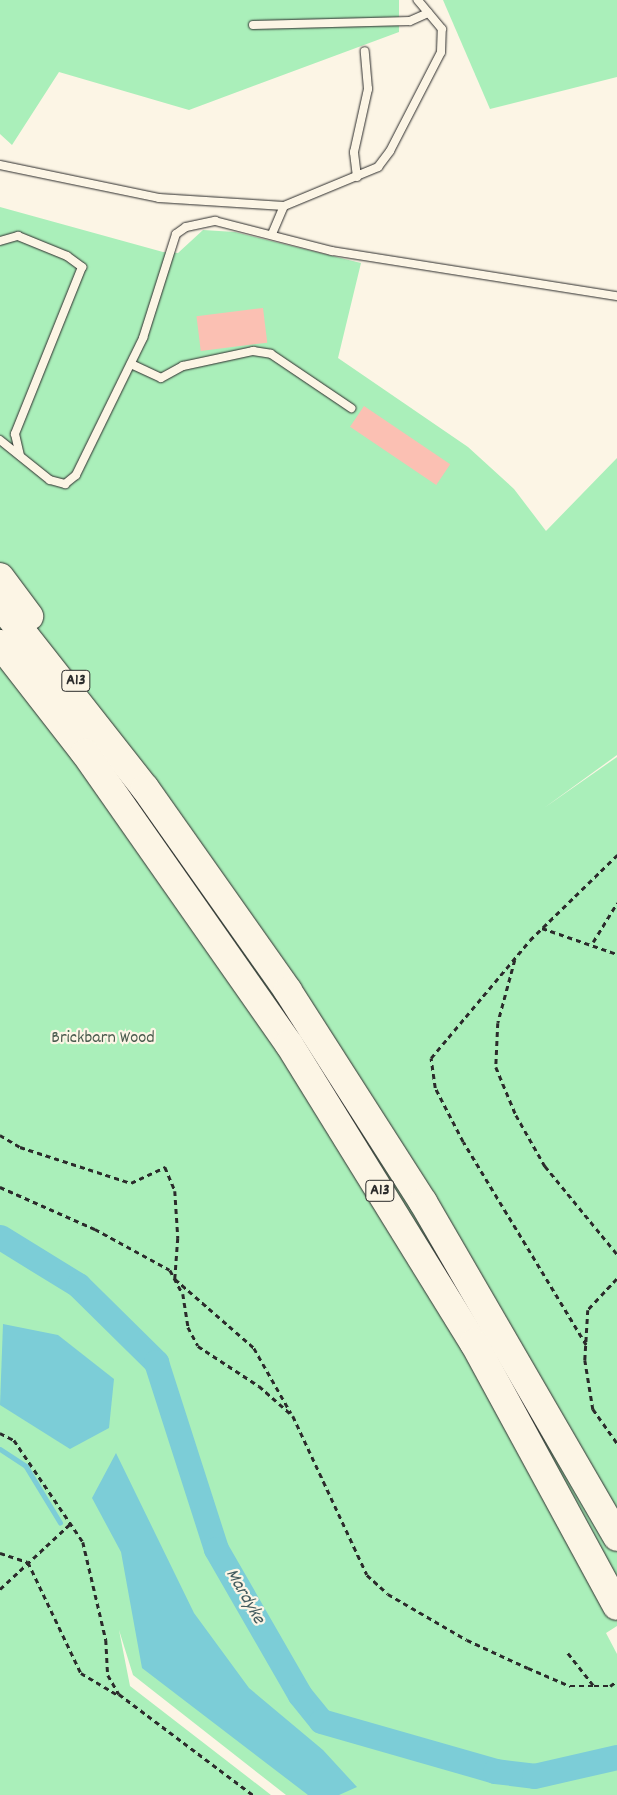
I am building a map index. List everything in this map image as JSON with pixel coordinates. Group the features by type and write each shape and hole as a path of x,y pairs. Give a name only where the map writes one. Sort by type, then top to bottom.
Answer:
{"highway":[{"name":"A13","path":"0,578 106,722 145,788"},
{"name":"A13","path":"0,604 145,788 288,991 423,1202 617,1537"},
{"name":"A13","path":"0,644 114,794 290,1044 474,1343 617,1606"},
{"name":"A13","path":"0,668 67,753 114,794"}],"lane":[{"path":"0,165 159,198 284,206 378,167 390,151 441,52 442,29 418,0"},
{"path":"253,25 410,21 428,13"},
{"path":"357,177 354,152 368,89 365,51"},
{"path":"272,234 284,206"},
{"path":"0,440 34,469 64,484 76,475 131,364 176,234 186,227 215,220 332,251 543,288 617,296"},
{"path":"0,241 18,236 68,256 82,267 15,434 18,452 34,469"},
{"path":"131,364 161,378 183,366 253,352 271,354 350,408"}],"path":[{"path":"586,1346 463,1142 435,1088 430,1058 542,928 617,855"},
{"path":"594,942 617,903"},
{"path":"542,928 594,942 617,954"},
{"path":"516,958 498,1023 496,1066 516,1115 546,1166 617,1254"},
{"path":"0,1136 20,1147 131,1183 165,1167 175,1191 178,1238 175,1279"},
{"path":"0,1187 143,1254 170,1270 175,1279 198,1346 259,1386 293,1416"},
{"path":"175,1279 254,1348 293,1416 367,1575 388,1594 467,1640 570,1686 610,1686 617,1681"},
{"path":"617,1279 588,1310 586,1346 593,1409 617,1443"},
{"path":"0,1433 14,1440 83,1542 106,1640 108,1675 128,1701"},
{"path":"0,1589 71,1523"},
{"path":"0,1553 28,1562 81,1673 128,1701 253,1795"},
{"path":"568,1653 594,1686"}],"green space":[{"path":"0,0 399,0 399,32 189,110 59,72 12,145 0,134"},
{"path":"443,0 617,0 617,77 490,109"},
{"name":"Brickbarn Wood","path":"0,207 163,252 178,253 203,230 235,232 361,263 338,358 468,447 514,489 546,531 617,458 617,755 544,808 617,757 617,1626 606,1633 617,1654 617,1795 286,1795 133,1675 119,1630 130,1686 271,1795 0,1795"}],"water":[{"path":"3,1324 58,1335 114,1379 109,1428 70,1449 0,1405"},
{"path":"116,1453 194,1613 249,1688 323,1750 357,1787 339,1795 308,1795 142,1668 121,1552 92,1498"}],"building":[{"path":"263,308 267,343 201,351 196,316"},
{"path":"364,406 450,464 436,485 350,427"}],"waterway":[{"name":"Mardyke","path":"0,1237 78,1285 156,1362 216,1549 300,1695 321,1721 495,1771 534,1776 617,1757"},
{"path":"0,1449 26,1466 60,1522"}]}
